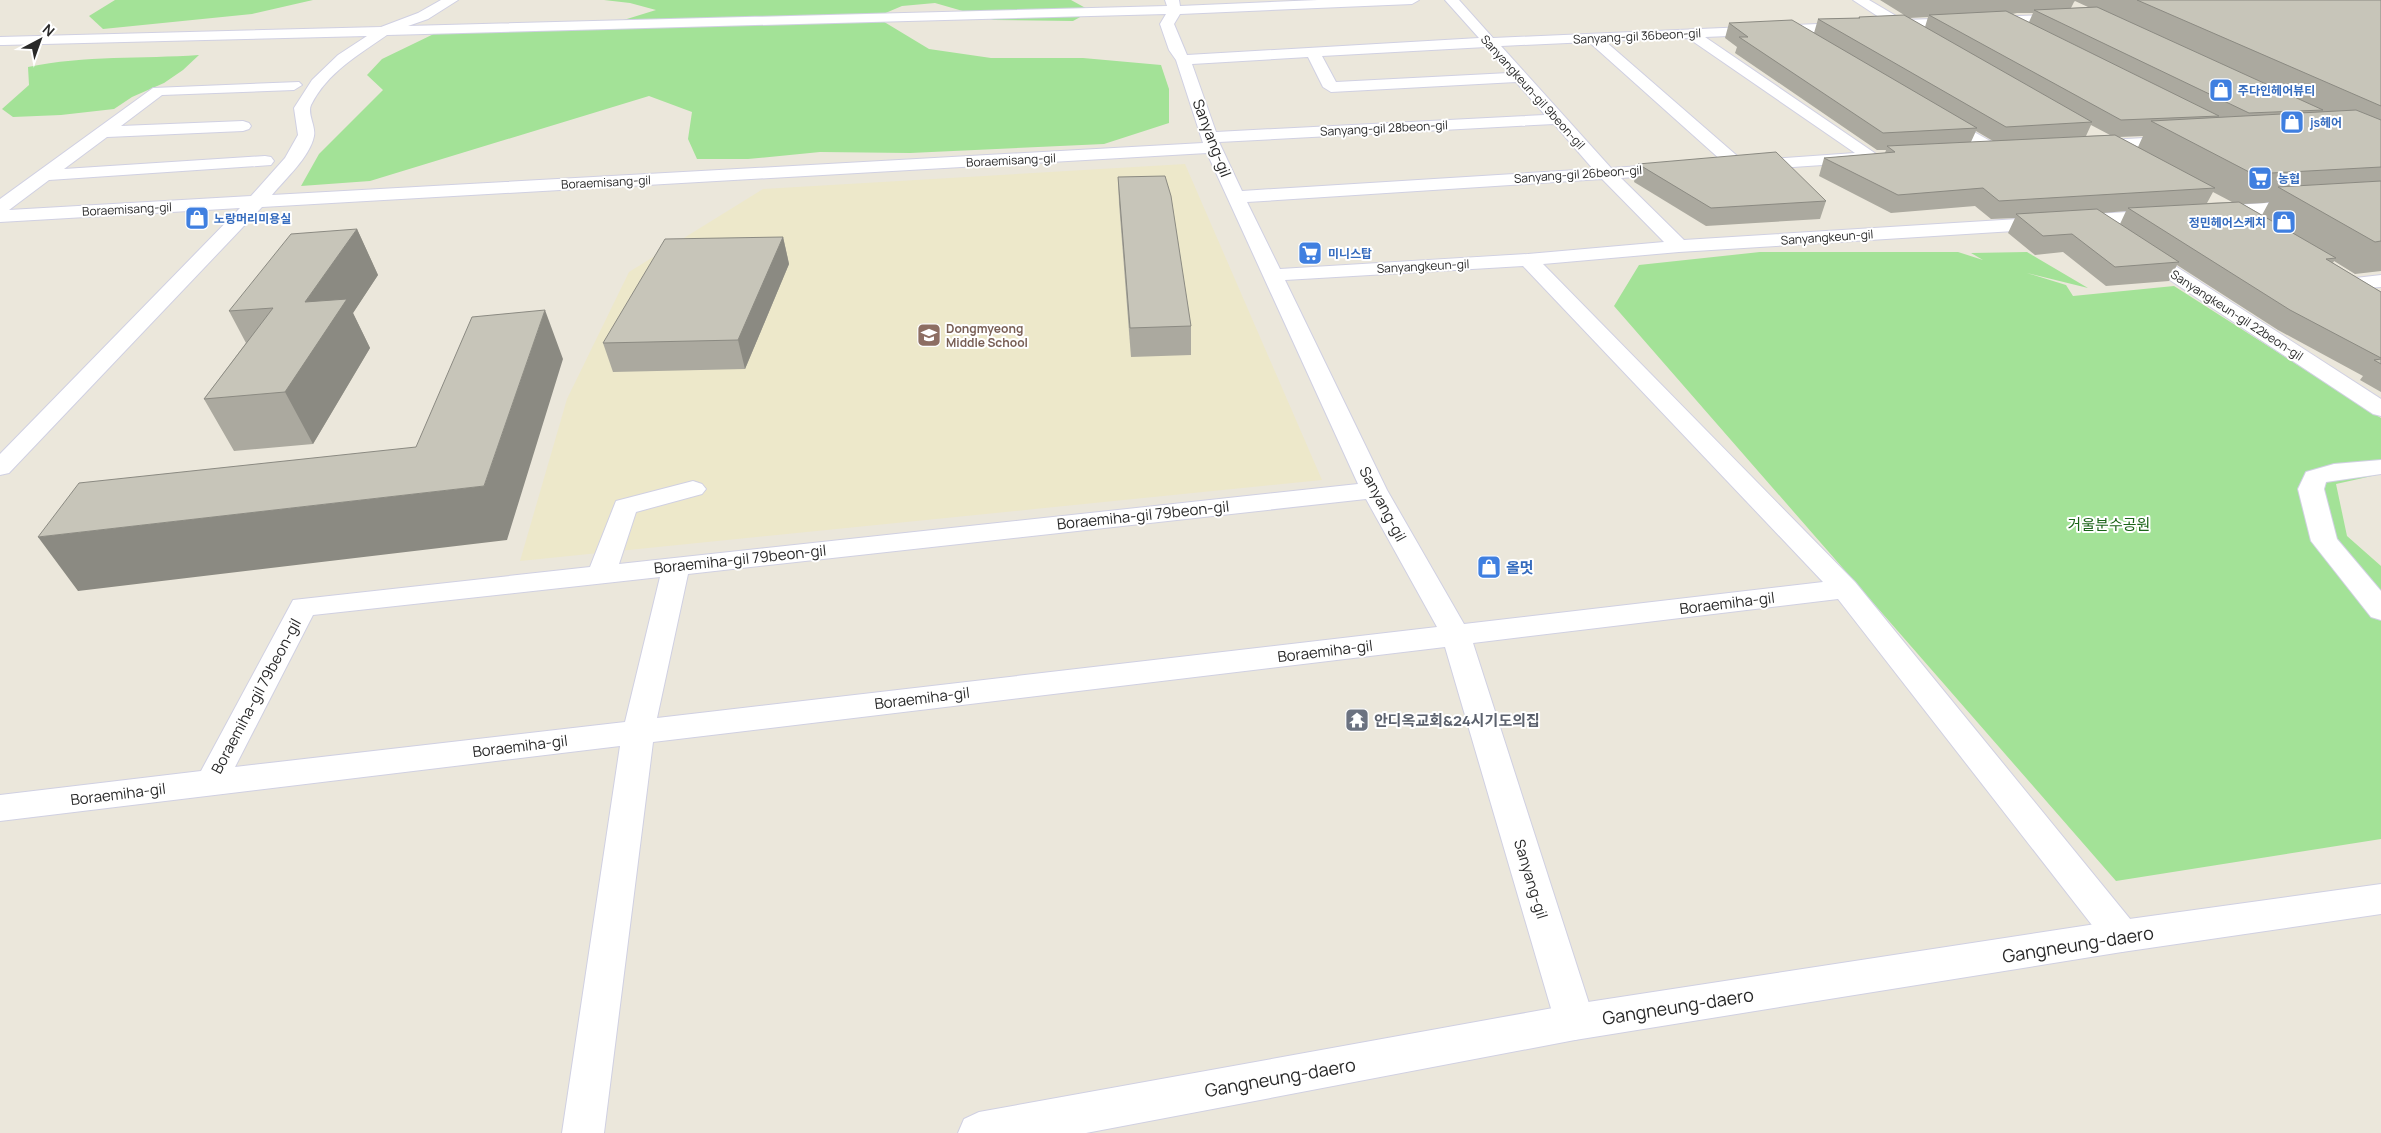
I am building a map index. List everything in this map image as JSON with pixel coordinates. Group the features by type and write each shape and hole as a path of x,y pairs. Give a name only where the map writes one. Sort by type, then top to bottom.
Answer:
{"street":[{"path":"0,468 257,202 293,160 306,135 302,108 317,83 343,58 385,30 423,16 451,0"},
{"path":"1,44 1173,5 1412,0"},
{"name":"Sanyangkeun-gil 9beon-gil","path":"1452,0 1605,172 1679,246"},
{"path":"1860,0 1926,38"},
{"name":"Sanyang-gil 36beon-gil","path":"1183,60 1490,42 2003,20 2082,14 2069,4"},
{"name":"Sanyang-gil","path":"1173,5 1167,24 1176,50 1183,60 1212,142 1236,197 1374,490 1456,635 1575,1022"},
{"path":"2003,20 2029,33"},
{"path":"1791,29 1817,44"},
{"path":"1690,33 1872,158"},
{"path":"1593,38 1737,165"},
{"path":"1313,52 1331,88 1520,76"},
{"path":"0,208 158,91 294,85"},
{"path":"1927,110 1995,151"},
{"name":"Sanyang-gil 28beon-gil","path":"1212,142 1557,118"},
{"path":"103,132 243,126"},
{"path":"2085,130 2136,159"},
{"path":"2072,147 2198,140"},
{"name":"Boraemisang-gil","path":"0,216 257,202 1212,142"},
{"path":"1967,152 2014,150"},
{"path":"1718,166 1891,157"},
{"path":"45,175 265,161"},
{"name":"Sanyang-gil 26beon-gil","path":"1236,197 1690,168"},
{"path":"2203,205 2230,211 2315,206"},
{"path":"2230,211 2263,230"},
{"name":"Sanyangkeun-gil","path":"1272,275 1528,260 1679,246 2181,214"},
{"name":"Sanyangkeun-gil 22beon-gil","path":"2092,220 2381,409"},
{"path":"1528,260 1845,589 2122,936"},
{"path":"2381,281 2345,278 2381,301"},
{"path":"2381,468 2334,472 2314,477 2311,489 2324,541 2381,610"},
{"path":"601,575 625,507 693,489"},
{"name":"Boraemiha-gil 79beon-gil","path":"211,783 303,607 1374,490"},
{"path":"583,1133 638,732 676,566"},
{"name":"Boraemiha-gil","path":"0,808 1845,589"},
{"name":"Gangneung-daero","path":"979,1133 1575,1022 2122,936 2381,899"}],"shaded area":[{"name":"Dongmyeong Middle School","path":"1185,164 1322,480 520,561 567,399 629,272 763,189"}],"green space":[{"path":"115,0 313,0 252,14 103,29 89,16"},
{"path":"604,0 1071,0 1091,11 1073,21 994,20 935,3 902,6 876,17 929,49 991,58 1083,58 1161,65 1169,89 1169,123 1104,144 910,153 820,152 748,159 697,159 688,139 692,112 649,96 370,181 301,186 319,154 383,90 367,75 382,59 442,30 601,27 656,10 630,3"},
{"path":"199,55 183,70 164,83 132,97 114,109 61,115 13,117 2,109 29,85 28,67 92,59"},
{"name":"거울분수공원","path":"1760,252 1958,252 1983,260 1971,253 2027,252 2088,288 2027,273 2066,285 2073,296 2174,286 2381,418 2381,474 2336,484 2347,536 2381,566 2381,839 2116,881 1614,306 1639,265"}],"building":[{"path":"2137,0 2381,0 2381,106"},
{"path":"2097,7 2323,110 2249,113 2034,10"},
{"path":"2006,11 2219,116 2121,120 1929,15"},
{"path":"1904,15 2092,122 2006,127 1818,19"},
{"path":"1792,20 1977,128 1883,133 1739,37 1748,37 1729,23"},
{"path":"2356,110 2381,120 2381,167 2253,174 2151,121"},
{"path":"2115,135 2215,188 1999,201 1983,188 1898,195 1824,158 1895,152 1887,146"},
{"path":"1776,152 1826,201 1711,208 1638,164"},
{"path":"1165,176 1171,196 1191,326 1130,328 1118,177"},
{"path":"2381,181 2381,241 2375,242 2278,187"},
{"path":"2239,202 2336,258 2326,259 2381,292 2381,358 2290,310 2128,208"},
{"path":"2097,209 2179,262 2115,267 2072,234 2043,236 2016,214"},
{"path":"357,229 305,302 347,299 285,392 204,399 273,308 229,311 291,234"},
{"path":"783,237 738,340 603,343 665,239"},
{"path":"545,310 484,486 38,537 79,483 416,447 472,317"},
{"path":"2381,359 2381,364 2374,360"}],"place":[{"name":"주다인헤어뷰티","path":"2221,90"},
{"name":"js헤어","path":"2292,122"},
{"name":"농협","path":"2260,178"},
{"name":"노랑머리미용실","path":"197,218"},
{"name":"정민헤어스케치","path":"2284,222"},
{"name":"미니스탑","path":"1310,253"},
{"name":"Dongmyeong Middle School","path":"929,335"},
{"name":"올멋","path":"1489,567"},
{"name":"안디옥교회&24시기도의집","path":"1357,720"}]}
